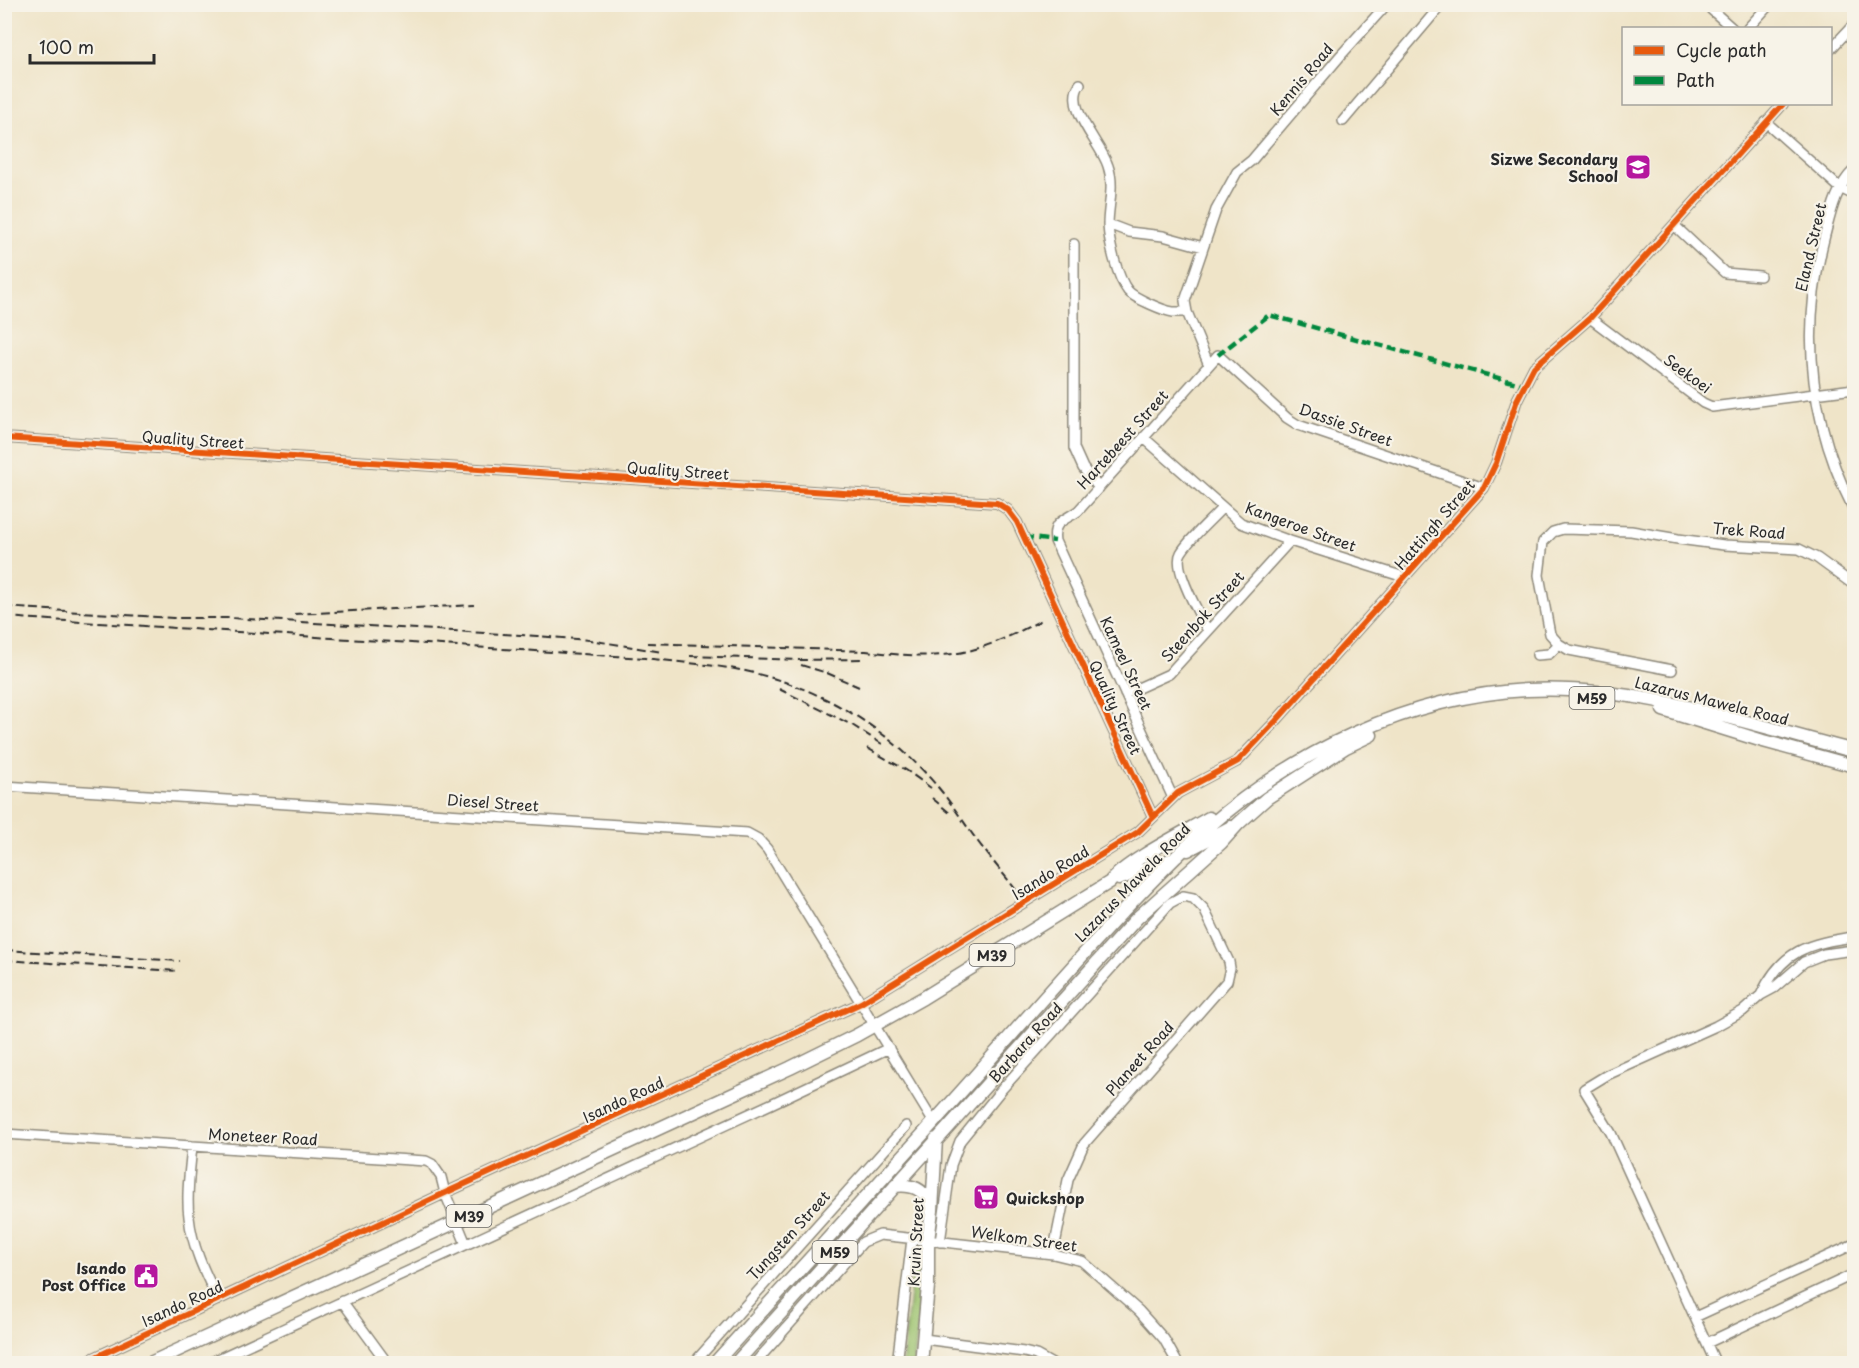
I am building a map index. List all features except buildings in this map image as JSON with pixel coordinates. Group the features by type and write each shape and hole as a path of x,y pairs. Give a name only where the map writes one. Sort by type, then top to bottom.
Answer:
{"main road":[{"name":"Lazarus Mawela Road","path":"714,1364 1173,858 1244,798 1308,757 1346,737 1416,709 1464,698 1525,690 1560,689 1631,695 1854,751"},
{"name":"Lazarus Mawela Road","path":"735,1364 1112,944 1267,798 1346,747 1389,726 1436,711 1506,699 1579,696 1635,703 1672,712 1763,741 1854,766"},
{"path":"1827,759 1854,772"},
{"name":"M39","path":"1110,882 1117,873 1150,852 1244,798"},
{"name":"M39","path":"148,1364 790,1068 874,1026 923,998 1110,882 1173,858 1238,824"},
{"name":"Kruin Street","path":"921,1364 934,1241 932,1211 936,1140 934,1123"},
{"path":"895,1186 907,1185 920,1190 927,1198 932,1211"}],"street":[{"name":"Kennis Road","path":"1187,312 1185,301 1187,291 1216,210 1237,172 1252,160 1387,4"},
{"path":"1343,120 1442,4"},
{"path":"1705,4 1731,27"},
{"path":"1749,27 1770,4"},
{"path":"1832,48 1854,24"},
{"path":"1080,84 1075,97 1078,110 1108,164 1110,248 1128,290 1164,309 1173,312 1187,312 1209,365"},
{"name":"Hattingh Street","path":"1153,817 1185,789 1238,761 1484,488 1496,463 1517,400 1530,372 1590,318 1782,105"},
{"path":"1766,122 1840,188 1854,195"},
{"name":"Eland Street","path":"1854,170 1840,188 1826,233 1814,288 1810,346 1816,394 1830,455 1854,510"},
{"path":"1108,224 1129,232 1163,236 1203,247"},
{"path":"1674,225 1725,273 1760,276"},
{"path":"1074,244 1074,448 1083,468 1099,488"},
{"name":"Seekoei","path":"1590,318 1703,403 1712,407 1854,389"},
{"name":"Hartebeest Street","path":"1055,541 1055,527 1078,511 1218,356"},
{"name":"Dassie Street","path":"1218,356 1287,418 1298,425 1484,488"},
{"name":"Quality Street","path":"4,438 981,500 997,503 1008,510 1017,522 1153,817"},
{"name":"Kangeroe Street","path":"1144,438 1241,524 1404,577"},
{"path":"1208,631 1182,576 1179,563 1181,553 1222,508"},
{"name":"Trek Road","path":"1559,644 1550,634 1539,575 1543,542 1553,532 1563,529 1631,531 1724,545 1799,549 1817,558 1854,585"},
{"name":"Kameel Street","path":"1055,541 1173,798"},
{"name":"Steenbok Street","path":"1125,694 1169,674 1290,541"},
{"path":"1537,656 1549,654 1559,644 1569,650 1672,670"},
{"name":"Diesel Street","path":"4,786 747,833 758,839 767,849 874,1026"},
{"name":"Isando Road","path":"81,1364 446,1193 861,1003 1138,832 1153,817"},
{"name":"Barbara Road","path":"934,1241 951,1165 960,1140 1002,1089 1170,903 1188,896"},
{"name":"Planeet Road","path":"1053,1254 1068,1180 1084,1144 1227,981 1230,968 1227,956 1204,909 1199,902 1188,896"},
{"path":"1761,994 1768,980 1797,951 1816,943 1854,937"},
{"path":"1716,1364 1611,1133 1584,1089 1607,1075 1743,1011 1761,994 1774,988 1797,966 1814,957 1854,950"},
{"path":"874,1026 934,1123"},
{"path":"207,1364 889,1048"},
{"name":"Tungsten Street","path":"693,1364 906,1126"},
{"name":"Moneteer Road","path":"4,1134 420,1160 432,1164 437,1169 466,1244"},
{"path":"192,1146 189,1182 190,1227 200,1260 218,1300"},
{"path":"754,1364 863,1242 880,1235 934,1241"},
{"name":"Kruin Street","path":"897,1364 912,1239"},
{"name":"Welkom Street","path":"934,1241 1053,1254 1073,1258 1091,1267 1159,1332 1178,1364"},
{"path":"1695,1317 1854,1244"},
{"path":"1707,1343 1854,1274"},
{"path":"342,1301 388,1364"},
{"path":"924,1339 1024,1352 1043,1358 1052,1364"}],"green space":[{"path":"918,1246 923,1247 923,1281 914,1363 902,1364 914,1258"}],"railway":[{"path":"294,614 474,605"},
{"path":"4,607 173,618 231,618 537,636 590,640 662,652"},
{"path":"4,617 645,658 724,667 765,676 795,686 850,712 899,748 942,792 979,844 1016,890"},
{"path":"647,643 866,651 917,656 943,655 987,645 1042,620"},
{"path":"690,656 800,660 861,659"},
{"path":"801,665 859,687"},
{"path":"779,689 852,725 882,744"},
{"path":"867,748 906,770 931,788"},
{"path":"932,798 952,815"},
{"path":"4,950 180,961"},
{"path":"4,960 177,971"}],"marked path":[{"path":"1218,355 1269,315 1524,385"},
{"path":"1024,537 1055,541"}],"cycle path":[{"path":"81,1364 445,1193 861,1003 1138,832 1178,793 1238,761 1484,488 1496,463 1517,400 1534,367 1590,318 1782,105"},
{"path":"4,438 997,503 1008,510 1017,522 1153,817"}],"place":[{"name":"Sizwe Secondary School","path":"1638,167"},
{"name":"Quickshop","path":"986,1197"},
{"name":"Isando Post Office","path":"146,1276"}]}
